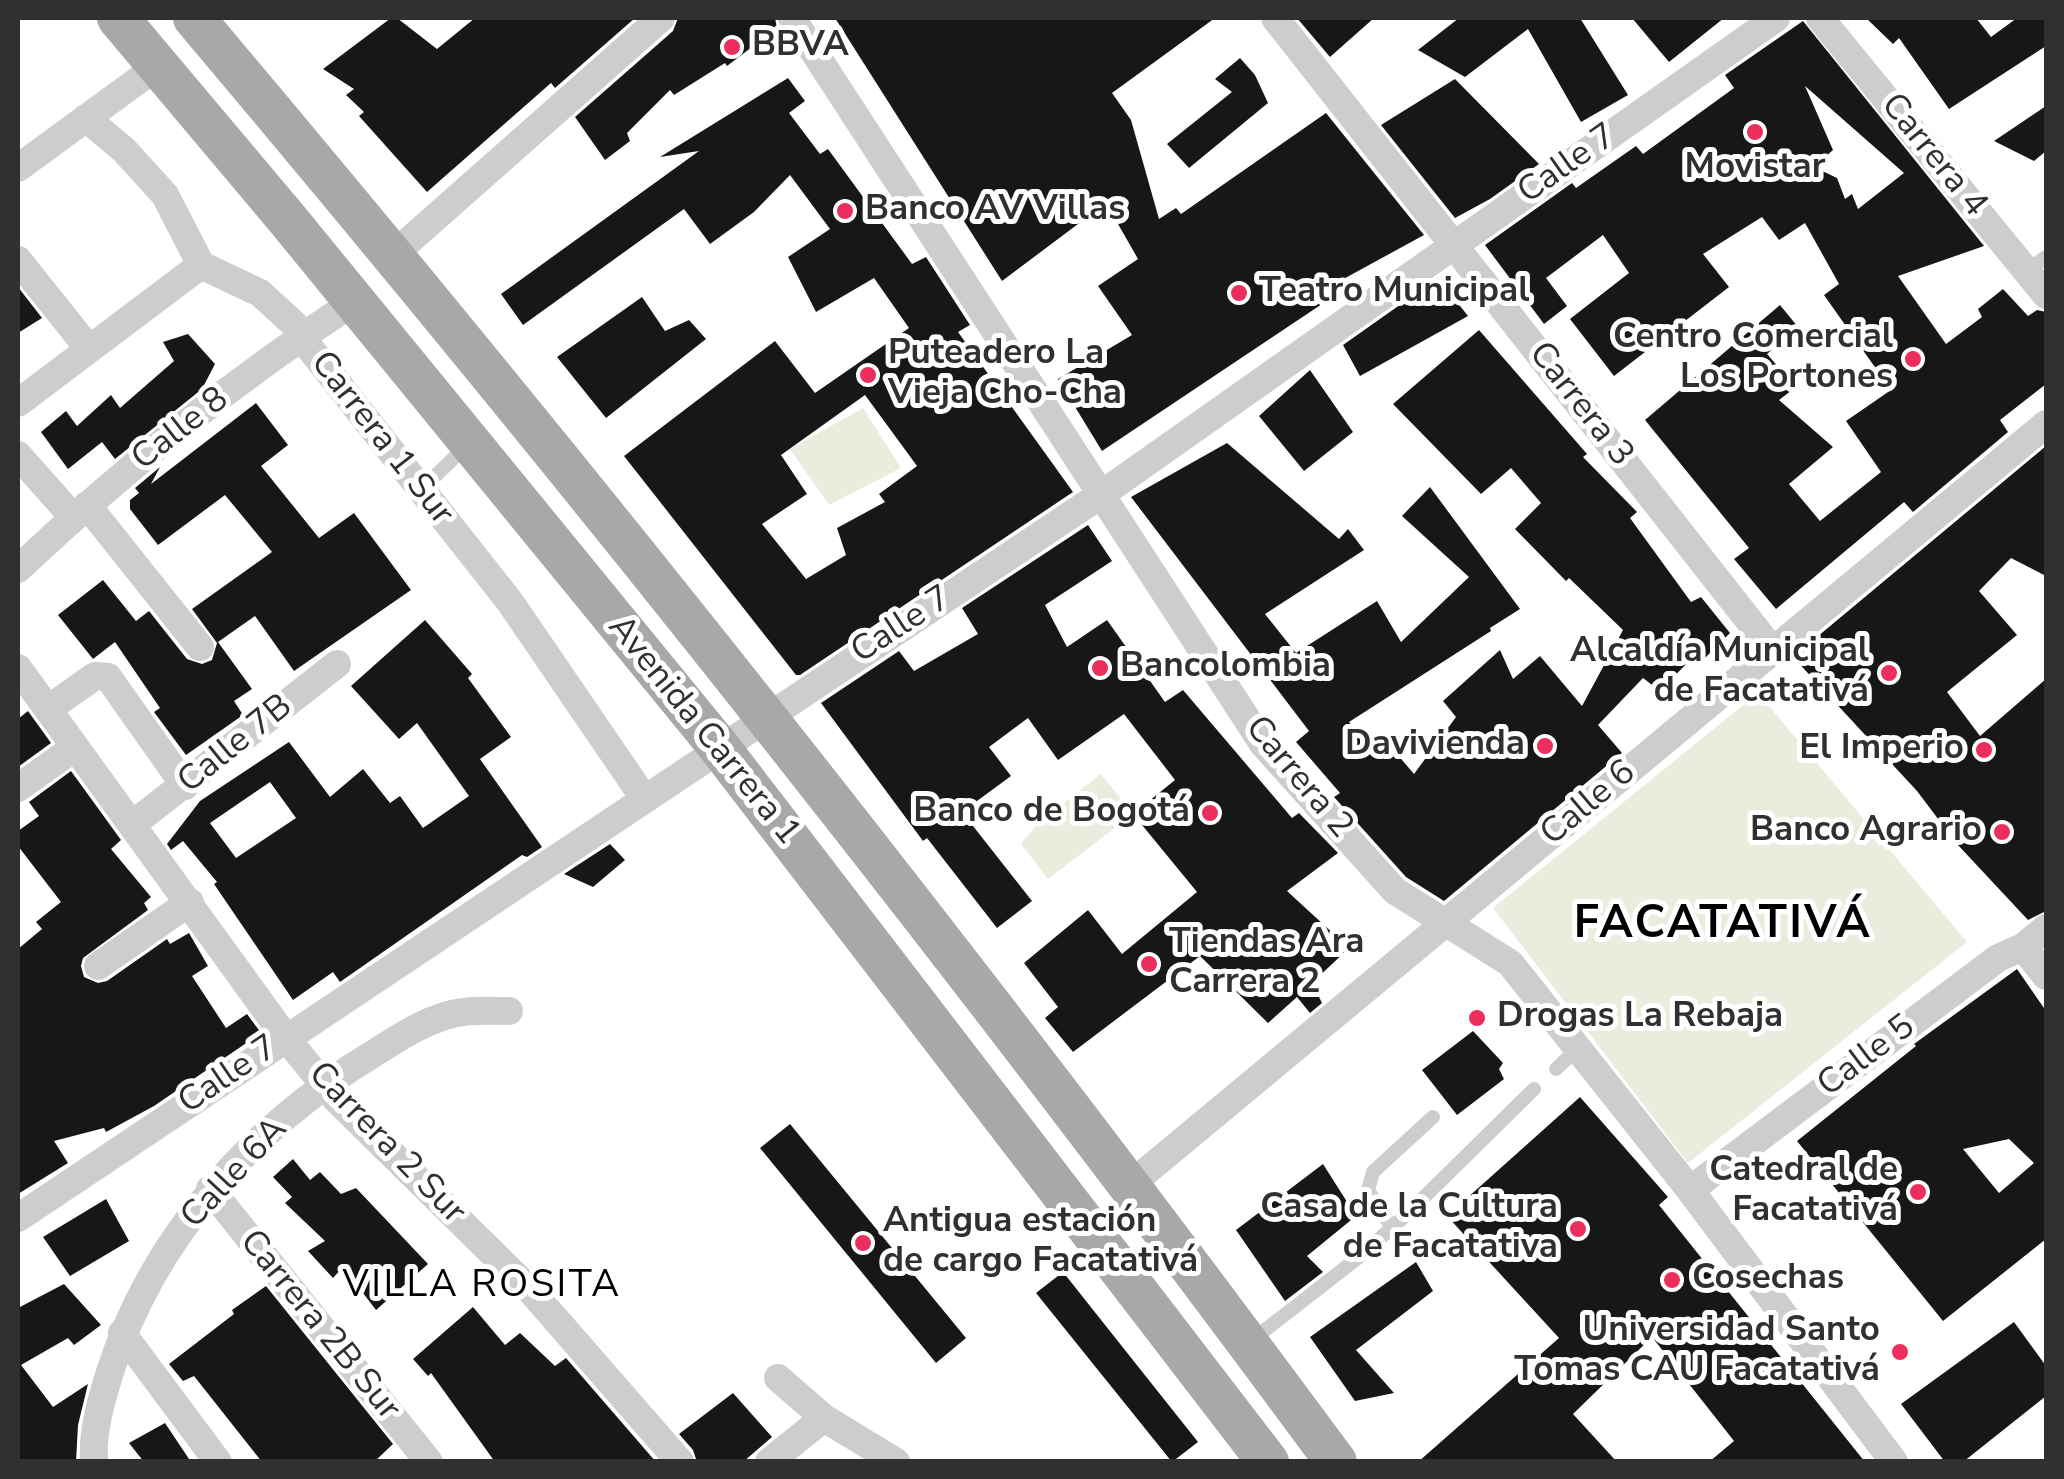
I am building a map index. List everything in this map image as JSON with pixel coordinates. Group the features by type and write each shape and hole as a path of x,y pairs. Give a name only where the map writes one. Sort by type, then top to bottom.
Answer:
{"main road":[{"name":"Avenida Carrera 1","path":"118,18 719,748 1268,1462"},
{"name":"Avenida Carrera 1","path":"194,18 394,254 767,716 1131,1184 1336,1462"}],"street":[{"path":"394,254 661,18"},
{"name":"Carrera 2","path":"792,18 1263,744 1395,891 1510,964 1690,1190 1894,1462"},
{"name":"Carrera 3","path":"1275,18 1773,651"},
{"name":"Calle 7","path":"18,1218 1099,496 1776,18"},
{"name":"Carrera 4","path":"1820,18 2037,264 2046,295"},
{"path":"18,168 160,65"},
{"path":"18,403 200,265 164,196 124,150 86,118"},
{"path":"18,260 89,348"},
{"name":"Carrera 1 Sur","path":"200,265 260,292 294,324 510,602 644,798"},
{"name":"Calle 8","path":"18,569 80,511 301,337 354,302"},
{"name":"Calle 6","path":"1131,1184 2046,424"},
{"path":"18,454 80,511 200,647"},
{"name":"Calle 7B","path":"133,824 337,664"},
{"name":"Carrera 2 Sur","path":"18,668 324,1085 532,1291 680,1462"},
{"path":"48,709 96,676 108,677 185,786"},
{"path":"18,788 74,748"},
{"path":"98,966 190,902"},
{"name":"Calle 5","path":"1690,1190 1998,958 2023,948 2046,928"},
{"path":"2023,948 2046,976"},
{"name":"Calle 6A","path":"94,1462 93,1444 102,1395 122,1334 160,1263 210,1190 324,1085 409,1032 460,1012 509,1011"},
{"name":"Carrera 2B Sur","path":"210,1190 429,1462"},
{"path":"122,1334 218,1462"},
{"path":"778,1378 824,1418 896,1462"},
{"path":"770,1462 824,1418"}],"lane":[{"path":"422,490 470,442"},
{"path":"1556,1069 1578,1048"},
{"path":"1249,1344 1392,1228 1534,1089"},
{"path":"1392,1228 1368,1190 1373,1172 1432,1117"}],"shaded area":[{"path":"863,408 901,468 829,505 790,449"},
{"path":"1758,693 1967,942 1688,1163 1493,908"},
{"path":"1101,774 1133,814 1048,879 1021,844 1038,823"}],"building":[{"path":"391,18 397,18 437,49 475,18 635,18 555,88 551,83 427,192 359,116 364,112 346,95 354,89 323,69"},
{"path":"678,18 775,18 777,28 727,66 725,63 674,95 670,90 627,133 630,141 605,160 575,117 673,31"},
{"path":"835,18 1215,18 1112,93 1131,120 1159,219 1176,208 1181,214 1326,113 1424,235 1316,294 1322,304 1102,451 1058,379 1132,335 1098,286 1138,259 1106,203 1002,281"},
{"path":"1297,18 1374,18 1330,57"},
{"path":"1459,18 1580,18 1628,95 1581,122 1528,29 1465,77 1418,50"},
{"path":"1632,18 1724,18 1669,62"},
{"path":"1866,18 1976,18 1991,37 2017,18 2046,18 2046,46 1949,109 1899,38 1893,44"},
{"path":"1803,21 1984,246 1898,276 1946,344 1982,317 1978,309 2003,289 2028,316 2037,310 2046,312 2046,384 2000,420 2008,432 1913,512 1904,502 1776,609 1734,559 1749,548 1645,420 1780,305 1798,327 1767,354 1796,387 1779,400 1833,447 1789,484 1820,521 1881,472 1846,421 1891,390 1824,295 1839,284 1805,223 1779,240 1762,217 1703,254 1729,287 1614,376 1570,319 1629,273 1603,235 1546,278 1567,306 1544,324 1485,245 1572,183 1576,188 1636,146 1643,154 1734,88 1725,75","holes":["1805,86 1904,173 1858,209 1852,194 1845,199 1837,178 1814,167 1833,150"]},
{"path":"1240,58 1255,75 1268,103 1189,168 1167,144 1232,92 1215,79"},
{"path":"788,78 805,101 789,113 820,154 828,149 912,264 926,257 970,325 958,332 1073,492 800,675 796,675 624,456 775,341 815,393 909,328 874,278 816,312 788,257 830,229 790,175 754,212 710,244 684,209 523,325 501,294 699,151 660,157","holes":["865,395 917,466 879,494 885,502 837,528 846,555 806,579 762,524 807,494 781,455"]},
{"path":"1455,79 1539,164 1455,218 1381,125"},
{"path":"2046,106 2046,151 2034,161 1994,141"},
{"path":"1438,278 1468,316 1360,376 1343,345"},
{"path":"18,287 42,318 18,333"},
{"path":"642,297 665,331 689,320 706,339 606,418 557,357"},
{"path":"1479,330 1587,454 1583,457 1637,512 1630,518 1691,602 1701,597 1730,633 1699,664 1693,657 1660,691 1643,678 1598,725 1622,753 1444,901 1406,877 1334,797 1340,793 1296,742 1309,731 1131,497 1227,443 1339,539 1348,529 1364,550 1265,614 1296,653 1377,601 1401,642 1469,577 1402,516 1430,487 1520,609 1349,722 1379,758 1391,747 1414,774 1456,717 1443,701 1500,650 1513,679 1540,656 1582,706 1623,630 1569,578 1566,581 1515,529 1541,503 1511,468 1481,494 1393,404"},
{"path":"188,334 215,364 202,389 115,459 102,442 68,469 41,432 66,411 77,426 111,395 120,408 174,361 163,342"},
{"path":"1310,370 1353,432 1304,471 1259,416"},
{"path":"256,403 288,445 261,466 319,538 354,513 411,590 294,671 255,616 218,642 252,689 234,701 243,715 186,755 154,712 160,708 115,642 93,659 58,615 103,580 136,621 149,611 187,659 202,664 212,660 217,643 192,609 272,552 225,495 158,545 130,509 130,500 139,493 135,488 160,467 151,484"},
{"path":"2046,446 2046,576 2011,558 1979,591 2017,635 1947,692 1980,736 2046,679 2046,911 2028,920 1957,844 1917,791 1793,657"},
{"path":"1088,525 1112,561 1045,605 1067,647 1107,620 1165,702 1183,690 1292,818 1299,813 1338,853 1287,891 1349,948 1312,983 1322,1003 1310,1013 1297,997 1268,1023 1200,956 1073,1052 1045,1018 1058,1007 1024,963 1088,910 1122,954 1197,892 1133,814 1175,780 1124,714 1058,760 1028,718 989,747 1011,776 962,812 1032,901 997,928 927,838 923,841 821,703 899,651 914,671 978,634 962,608"},
{"path":"425,620 472,674 468,678 511,737 480,759 542,847 527,857 522,855 340,982 333,972 293,1000 214,884 217,882 183,841 171,850 167,844 200,801 289,742 330,797 363,769 390,803 400,796 423,828 469,796 417,723 399,739 351,686","holes":["270,782 296,818 236,858 210,823"]},
{"path":"28,711 51,743 18,767 18,719"},
{"path":"71,771 121,840 111,849 151,897 144,903 148,910 83,958 84,977 98,983 107,981 167,939 170,944 189,933 208,966 192,976 226,1028 247,1014 261,1033 154,1106 106,1132 104,1128 54,1141 68,1163 18,1194 18,949 42,929 36,922 61,902 18,846 18,831 39,816 29,802"},
{"path":"610,844 625,860 593,887 564,874"},
{"path":"2017,969 2046,1011 2046,1239 1943,1321 1797,1141 1914,1044","holes":["2009,1139 2034,1163 1999,1193 1963,1149"]},
{"path":"1473,1031 1503,1063 1499,1069 1504,1079 1457,1115 1422,1070"},
{"path":"1580,1097 1668,1197 1659,1205 1865,1462 1709,1462 1734,1441 1652,1337 1573,1414 1617,1462 1418,1462 1559,1338 1447,1216"},
{"name":"Antigua estación de cargo Facatativá","path":"790,1124 966,1338 936,1363 760,1148"},
{"path":"293,1159 310,1180 320,1172 341,1194 356,1188 428,1264 376,1310 343,1267 333,1278 308,1251 325,1241 285,1203 292,1197 273,1177"},
{"path":"1323,1164 1356,1216 1307,1256 1323,1272 1285,1301 1236,1230"},
{"path":"106,1199 129,1241 70,1276 43,1237"},
{"path":"1416,1262 1433,1291 1356,1350 1394,1393 1355,1401 1310,1337"},
{"path":"1063,1272 1198,1442 1172,1462 1036,1293"},
{"path":"64,1284 101,1325 74,1345 68,1338 21,1365 53,1407 88,1384 78,1425 76,1462 18,1462 18,1308"},
{"path":"266,1286 393,1444 374,1462 262,1462 194,1376 183,1381 169,1364"},
{"path":"473,1307 505,1345 520,1333 555,1366 566,1358 656,1462 495,1462 431,1373 428,1376 413,1359"},
{"path":"2014,1322 2046,1366 2046,1396 1963,1462 1945,1462 1901,1404"},
{"path":"733,1393 772,1437 743,1462 697,1462 693,1450 679,1434"},
{"path":"165,1423 191,1462 144,1462 129,1443"}],"place":[{"name":"BBVA","path":"732,47"},
{"name":"Movistar","path":"1755,132"},
{"name":"Banco AV Villas","path":"845,211"},
{"name":"Teatro Municipal","path":"1239,293"},
{"name":"Centro Comercial Los Portones","path":"1913,359"},
{"name":"Puteadero La Vieja Cho-Cha","path":"868,375"},
{"name":"Bancolombia","path":"1100,668"},
{"name":"Alcaldía Municipal de Facatativá","path":"1889,673"},
{"name":"Davivienda","path":"1545,746"},
{"name":"El Imperio","path":"1984,750"},
{"name":"Banco de Bogotá","path":"1210,813"},
{"name":"Banco Agrario","path":"2002,832"},
{"name":"Tiendas Ara Carrera 2","path":"1149,964"},
{"name":"Drogas La Rebaja","path":"1477,1018"},
{"name":"Catedral de Facatativá","path":"1918,1192"},
{"name":"Casa de la Cultura de Facatativa","path":"1578,1229"},
{"name":"Antigua estación de cargo Facatativá","path":"863,1243"},
{"name":"Cosechas","path":"1672,1280"},
{"name":"Universidad Santo Tomas CAU Facatativá","path":"1900,1352"}],"district":[{"name":"FACATATIVÁ","path":"1723,926"},
{"name":"VILLA ROSITA","path":"482,1287"}]}
